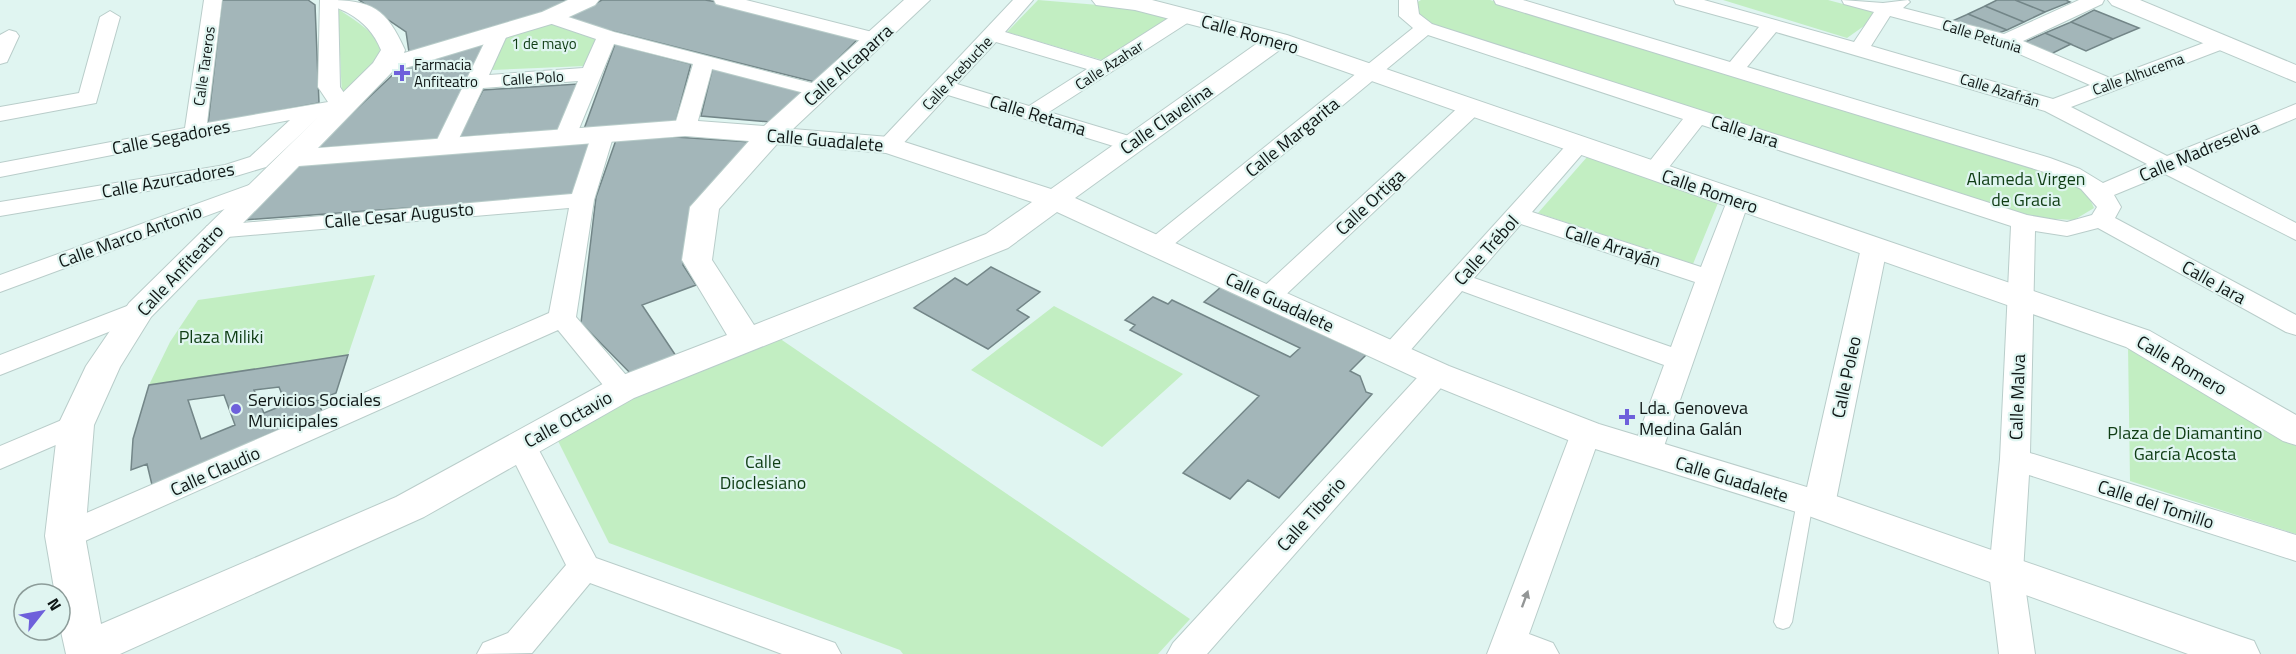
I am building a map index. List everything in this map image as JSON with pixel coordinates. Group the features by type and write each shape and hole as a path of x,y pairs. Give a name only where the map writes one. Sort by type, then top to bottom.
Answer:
{"street":[{"name":"Calle Tareros","path":"195,132 213,0"},
{"path":"329,0 329,108"},
{"name":"Calle Anfiteatro","path":"84,653 65,536 76,426 103,366 140,310 291,158 329,108 383,67 393,50 386,30 359,8 339,0"},
{"path":"383,67 550,17 587,0"},
{"path":"723,0 877,39"},
{"name":"Calle Alcaparra","path":"746,339 697,260 705,207 770,135 918,0"},
{"name":"Calle Acebuche","path":"890,145 1024,0"},
{"name":"Calle Romero","path":"1104,0 1137,1 1278,40 2138,339 2296,432"},
{"path":"1406,0 1409,16 1425,28"},
{"path":"1503,0 2042,162 2073,174 2102,192 2109,207 2101,220"},
{"name":"Calle Azafrán","path":"1683,0 2053,106 2295,231"},
{"name":"Calle Petunia","path":"1851,0 2006,41 2109,85"},
{"path":"1859,49 1885,9 1904,0"},
{"path":"2006,41 2095,0"},
{"path":"2120,0 2296,74"},
{"name":"Calle Azahar","path":"1033,113 1185,16"},
{"path":"0,114 88,98 110,17"},
{"path":"550,17 607,36 820,91"},
{"path":"1734,70 1771,25"},
{"name":"Calle Margarita","path":"1158,245 1372,74 1425,28"},
{"name":"Calle Jara","path":"1425,28 2023,222 2067,229 2101,220 2296,326"},
{"path":"446,144 498,33"},
{"path":"992,35 1104,68"},
{"path":"0,58 9,36"},
{"path":"566,136 607,36"},
{"name":"Calle Clavelina","path":"1054,200 1278,40"},
{"name":"Calle Alhucema","path":"2053,106 2224,42"},
{"path":"685,128 704,61"},
{"name":"Calle Polo","path":"475,82 591,74"},
{"name":"Calle Retama","path":"945,87 1131,144"},
{"name":"Calle Segadores","path":"0,170 329,108"},
{"name":"Calle Azurcadores","path":"0,209 228,171 258,162 329,108"},
{"name":"Calle Ortiga","path":"1269,296 1471,108"},
{"name":"Calle Madreselva","path":"2102,192 2296,110"},
{"path":"1654,171 1698,115"},
{"name":"Calle Guadalete","path":"291,158 446,144 685,128 890,145 1054,200 1158,245 1437,374 1586,433 1812,504 2239,654"},
{"path":"603,134 582,200 562,318 622,389"},
{"name":"Calle Trébol","path":"1392,353 1579,145"},
{"name":"Calle Marco Antonio","path":"0,284 260,188"},
{"name":"Calle Cesar Augusto","path":"216,231 582,200"},
{"name":"Calle Octavio","path":"84,653 410,507 622,389 997,241 1054,200"},
{"path":"1647,452 1737,201"},
{"name":"Calle Arrayán","path":"1517,215 1709,278"},
{"name":"Calle Malva","path":"2017,654 2006,572 2015,459 2023,222"},
{"name":"Calle Poleo","path":"1812,504 1874,248"},
{"path":"1458,281 1679,360"},
{"path":"0,366 140,310"},
{"name":"Calle Claudio","path":"65,536 562,318"},
{"name":"Calle Tiberio","path":"1185,654 1437,374"},
{"path":"0,458 76,426"},
{"path":"1541,654 1507,648 1586,433"},
{"path":"521,446 584,567 777,646 824,654"},
{"name":"Calle del Tomillo","path":"2015,459 2296,548"},
{"path":"495,654 520,643 584,567"}],"lane":[{"path":"1782,622 1812,504"}],"green space":[{"path":"1038,0 1135,8 1169,18 1102,60 1007,32"},
{"name":"Alameda Virgen de Gracia","path":"1421,0 1490,0 2041,167 2085,188 2094,208 2074,220 2035,218 1430,25 1414,15 1416,3"},
{"path":"1723,0 1828,0 1881,14 1847,38"},
{"path":"338,9 371,33 378,42 380,51 377,60 369,70 342,98"},
{"name":"1 de mayo","path":"545,19 602,37 585,66 492,70 506,32"},
{"path":"1587,157 1718,203 1693,264 1538,213"},
{"name":"Plaza Miliki","path":"375,275 348,355 149,385 170,342 198,300"},
{"path":"1054,306 1183,374 1102,447 971,370"},
{"name":"Calle Dioclesiano","path":"779,338 1190,619 1158,654 903,654 900,650 609,543 556,437 650,388"},
{"name":"Plaza de Diamantino García Acosta","path":"2128,346 2296,446 2296,534 2130,481"}],"building":[{"path":"222,0 308,0 315,5 319,103 208,124"},
{"path":"359,0 568,0 543,12 409,52 406,32"},
{"path":"602,0 705,0 743,6 860,37 815,82 564,19"},
{"path":"1997,0 2015,0 2045,12 2024,22 1985,6"},
{"path":"2015,0 2066,0 2070,2 2045,12"},
{"path":"1985,6 2024,22 2007,30 1968,14"},
{"path":"2094,10 2139,28 2113,39 2071,22"},
{"path":"1968,14 2007,30 1996,34 1950,22"},
{"path":"2071,22 2113,39 2086,51 2045,33"},
{"path":"2045,33 2071,44 2051,54 2023,43"},
{"path":"486,43 437,140 315,148 399,69"},
{"path":"615,44 691,64 676,121 584,129"},
{"path":"713,66 805,91 771,122 701,116"},
{"path":"578,84 560,130 459,137 483,90"},
{"path":"675,137 752,142 692,206 683,265 696,285 642,305 678,359 633,376 581,323 596,197 616,140"},
{"path":"593,143 573,196 243,220 299,164"},
{"path":"991,267 1040,292 1017,310 1029,317 988,349 914,308 955,278 967,285"},
{"path":"1221,287 1366,355 1350,371 1360,376 1366,392 1372,394 1279,498 1248,480 1230,499 1183,473 1259,396 1130,330 1135,325 1125,320 1153,297 1168,304 1172,300 1290,357 1300,348 1204,302"},
{"path":"348,355 336,393 317,401 322,411 152,485 147,464 131,470 133,439 149,385","holes":["279,387 286,404 264,413 254,390","224,395 235,425 201,439 188,400"]}],"place":[{"name":"Farmacia Anfiteatro","path":"402,73"},
{"name":"Servicios Sociales Municipales","path":"236,409"},
{"name":"Lda. Genoveva Medina Galán","path":"1627,417"}]}
